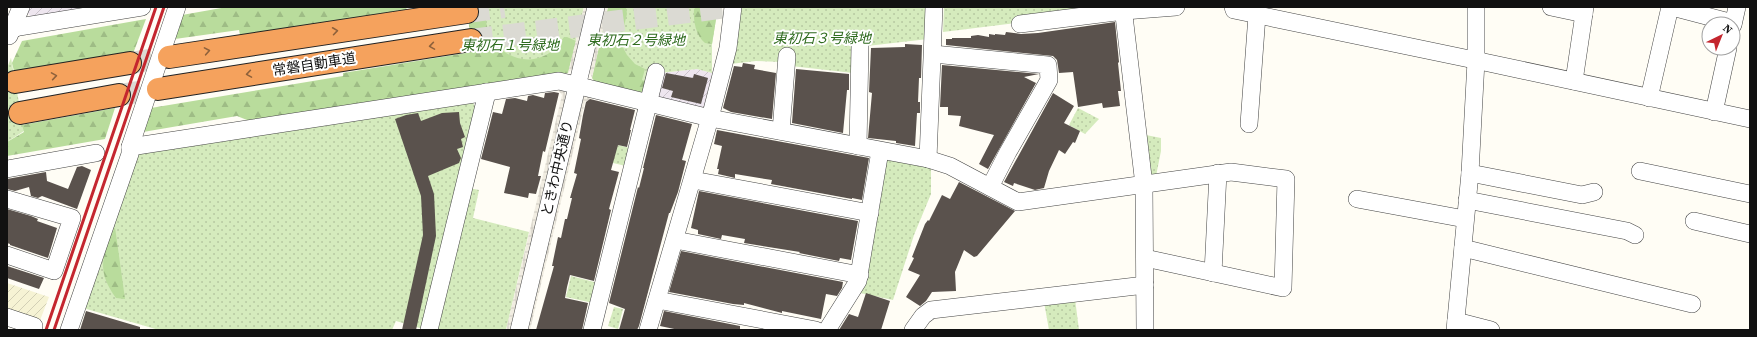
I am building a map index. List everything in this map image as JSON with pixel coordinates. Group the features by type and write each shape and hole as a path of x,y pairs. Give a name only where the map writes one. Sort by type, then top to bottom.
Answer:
{"highway":[{"name":"常磐自動車道","path":"168,57 467,12"},
{"name":"常磐自動車道","path":"158,89 471,40"},
{"path":"15,82 130,63"},
{"path":"20,113 120,95"}],"street":[{"path":"9,34 21,7"},
{"path":"9,34 19,27 142,7"},
{"path":"69,330 130,154 130,147 177,7"},
{"name":"ときわ中央通り","path":"519,330 596,7"},
{"path":"648,330 710,118 728,48 733,7"},
{"path":"928,159 934,7"},
{"path":"1020,24 1123,9 1176,7"},
{"path":"1233,7 1234,10 1257,15 1750,119"},
{"path":"1476,7 1476,61 1470,173 1456,325 1491,330"},
{"path":"1551,7 1585,11 1574,82"},
{"path":"1649,98 1671,7 1723,16"},
{"path":"1123,9 1129,71 1144,185 1146,330"},
{"path":"1250,124 1257,15"},
{"path":"858,146 860,46"},
{"path":"933,54 1048,65 1049,80 1011,145 990,187"},
{"path":"781,131 787,56"},
{"path":"1714,112 1726,56"},
{"path":"592,330 647,103 656,72"},
{"path":"130,147 559,81 710,118 928,159 950,166 1018,202 1144,185 1218,173 1231,172 1286,179 1284,288 1145,258"},
{"path":"429,330 486,98 486,92"},
{"path":"827,330 858,281 860,275 880,151"},
{"path":"7,169 96,153"},
{"path":"1640,171 1750,194"},
{"path":"1213,273 1218,173"},
{"path":"1470,173 1582,195 1594,192"},
{"path":"693,180 870,213"},
{"path":"7,199 72,218 54,271 7,256"},
{"path":"1357,199 1465,219"},
{"path":"1467,200 1627,231 1635,235"},
{"path":"1694,221 1750,234"},
{"path":"675,240 860,275"},
{"path":"1463,248 1692,304"},
{"path":"913,330 923,316 931,310 1145,285"},
{"path":"657,300 816,330"},
{"path":"7,318 34,326 32,330"}],"shaded area":[{"path":"29,7 96,7 33,20 27,12"},
{"path":"584,7 590,7 574,67 568,73"},
{"path":"603,7 608,7 592,78 589,71"},
{"path":"697,69 712,73 704,107 699,110 660,101 655,92 660,73"},
{"path":"560,87 567,95 511,330 506,330 562,95 557,89"},
{"path":"586,96 594,97 585,102 530,330 526,330 582,98"},
{"path":"7,283 49,297 39,323 7,312"}],"green space":[{"path":"227,7 406,7 407,10 240,35 239,30 175,39 182,15"},
{"name":"東初石１号緑地","path":"467,7 584,7 568,73 477,88"},
{"path":"467,7 487,7 486,19 488,31 502,50 512,56 523,59 534,59 546,55 558,45 564,37 576,41 568,73 252,122 237,116 143,132 151,108 343,76 343,73 472,52"},
{"name":"東初石２号緑地","path":"608,7 718,7 712,44 712,73 697,69 660,73 645,90 592,78"},
{"path":"608,7 626,7 627,14 620,42 627,55 635,64 645,69 642,80 647,82 645,90 637,95 597,85 592,78"},
{"path":"697,7 718,7 712,44 705,43 697,32 694,9"},
{"name":"東初石３号緑地","path":"740,7 929,7 928,39 867,46 853,73 791,66 782,62 756,61 730,64"},
{"path":"944,7 1109,7 1016,23 943,32"},
{"path":"146,19 134,51 14,71 12,63 22,41"},
{"path":"11,58 24,131 7,142 7,68"},
{"path":"472,101 477,110 423,329 396,321 392,330 159,330 83,308 136,154"},
{"path":"115,108 105,139 7,156 7,142 24,132 22,125"},
{"path":"1078,108 1099,119 1085,134 1069,125"},
{"path":"1141,134 1161,138 1161,151 1156,176 1148,177"},
{"path":"605,142 630,148 626,166 613,163"},
{"path":"886,157 931,166 931,194 914,235 893,300 856,292"},
{"path":"469,188 479,190 473,218 529,232 506,330 435,330"},
{"path":"115,227 125,299 116,298 103,271 104,255"},
{"path":"571,276 598,283 593,303 566,297"},
{"path":"1075,299 1079,330 1049,330 1044,302"},
{"path":"614,307 623,309 618,329 608,326"}],"building":[{"path":"1115,22 1121,91 1118,91 1120,106 1103,108 1102,103 1078,107 1073,72 1059,73 1057,60 1053,56 946,45 946,39 952,38 971,38 971,36 978,35 989,37 989,34 1005,35 1006,32 1021,34 1038,33"},
{"path":"905,44 922,45 921,78 919,78 918,102 920,102 920,113 917,113 915,146 896,143 896,141 868,138 872,93 869,92 871,48 905,47"},
{"path":"743,63 755,65 754,69 776,73 772,119 731,112 723,108 734,66 742,67"},
{"path":"942,65 1039,74 1024,77 1036,83 988,169 979,164 994,135 959,126 961,116 948,115 948,107 940,107"},
{"path":"796,69 849,74 849,90 847,90 843,133 792,123"},
{"path":"666,73 693,78 694,74 708,78 701,104 671,97 673,91 662,88"},
{"path":"545,93 559,93 545,152 543,151 538,176 541,176 536,194 529,193 528,198 504,193 510,167 481,159 493,112 502,114 506,99 515,98 527,101 528,96 533,95 544,98"},
{"path":"1053,93 1074,106 1064,123 1080,131 1075,143 1073,142 1065,154 1059,150 1049,171 1044,188 1035,190 1014,183 1013,186 1004,182"},
{"path":"590,99 635,110 631,130 627,147 618,145 611,170 619,172 609,209 611,210 594,281 570,275 567,287 565,298 588,303 582,330 536,330 554,266 552,266 558,237 561,238 572,198 570,198 577,174 574,173 581,139 579,138 583,115 586,102"},
{"path":"459,112 460,123 465,137 461,139 463,147 457,149 461,158 459,163 428,176 434,194 436,236 416,330 402,330 423,235 421,196 395,119 418,113 421,121 442,113"},
{"path":"656,115 692,124 682,160 686,161 678,192 669,213 639,326 637,330 619,330 625,309 609,303 644,168"},
{"path":"717,130 869,158 862,200 771,184 772,180 735,174 735,178 718,174 719,169 717,169 722,146 714,144"},
{"path":"82,166 91,170 77,209 42,196 38,198 31,196 29,187 15,191 7,189 7,179 46,172 47,181 68,189 77,167"},
{"path":"959,182 1015,211 977,256 974,257 964,250 955,272 956,291 932,292 926,301 920,306 906,297 920,275 908,270 914,258 912,257 925,224 928,220 929,221 942,195 950,199"},
{"path":"699,191 858,221 851,260 840,258 839,261 799,253 800,252 744,243 745,239 722,235 721,239 698,234 698,230 691,228"},
{"path":"7,209 31,216 38,219 37,221 57,228 48,258 7,243"},
{"path":"681,251 843,282 842,288 837,296 826,294 821,319 782,311 782,313 744,303 744,305 733,304 669,292"},
{"path":"7,266 44,278 39,289 7,278"},
{"path":"866,293 890,301 881,330 839,330 849,314 858,317"},
{"path":"86,311 140,327 140,330 80,330"},
{"path":"664,311 740,326 740,330 679,330 660,326"}],"tunnel":[{"path":"467,12 504,7"},
{"path":"471,40 727,7"},
{"path":"130,63 169,57"},
{"path":"119,95 158,89"}],"railway":[{"path":"46,330 156,7"},
{"path":"54,330 164,7"}]}
